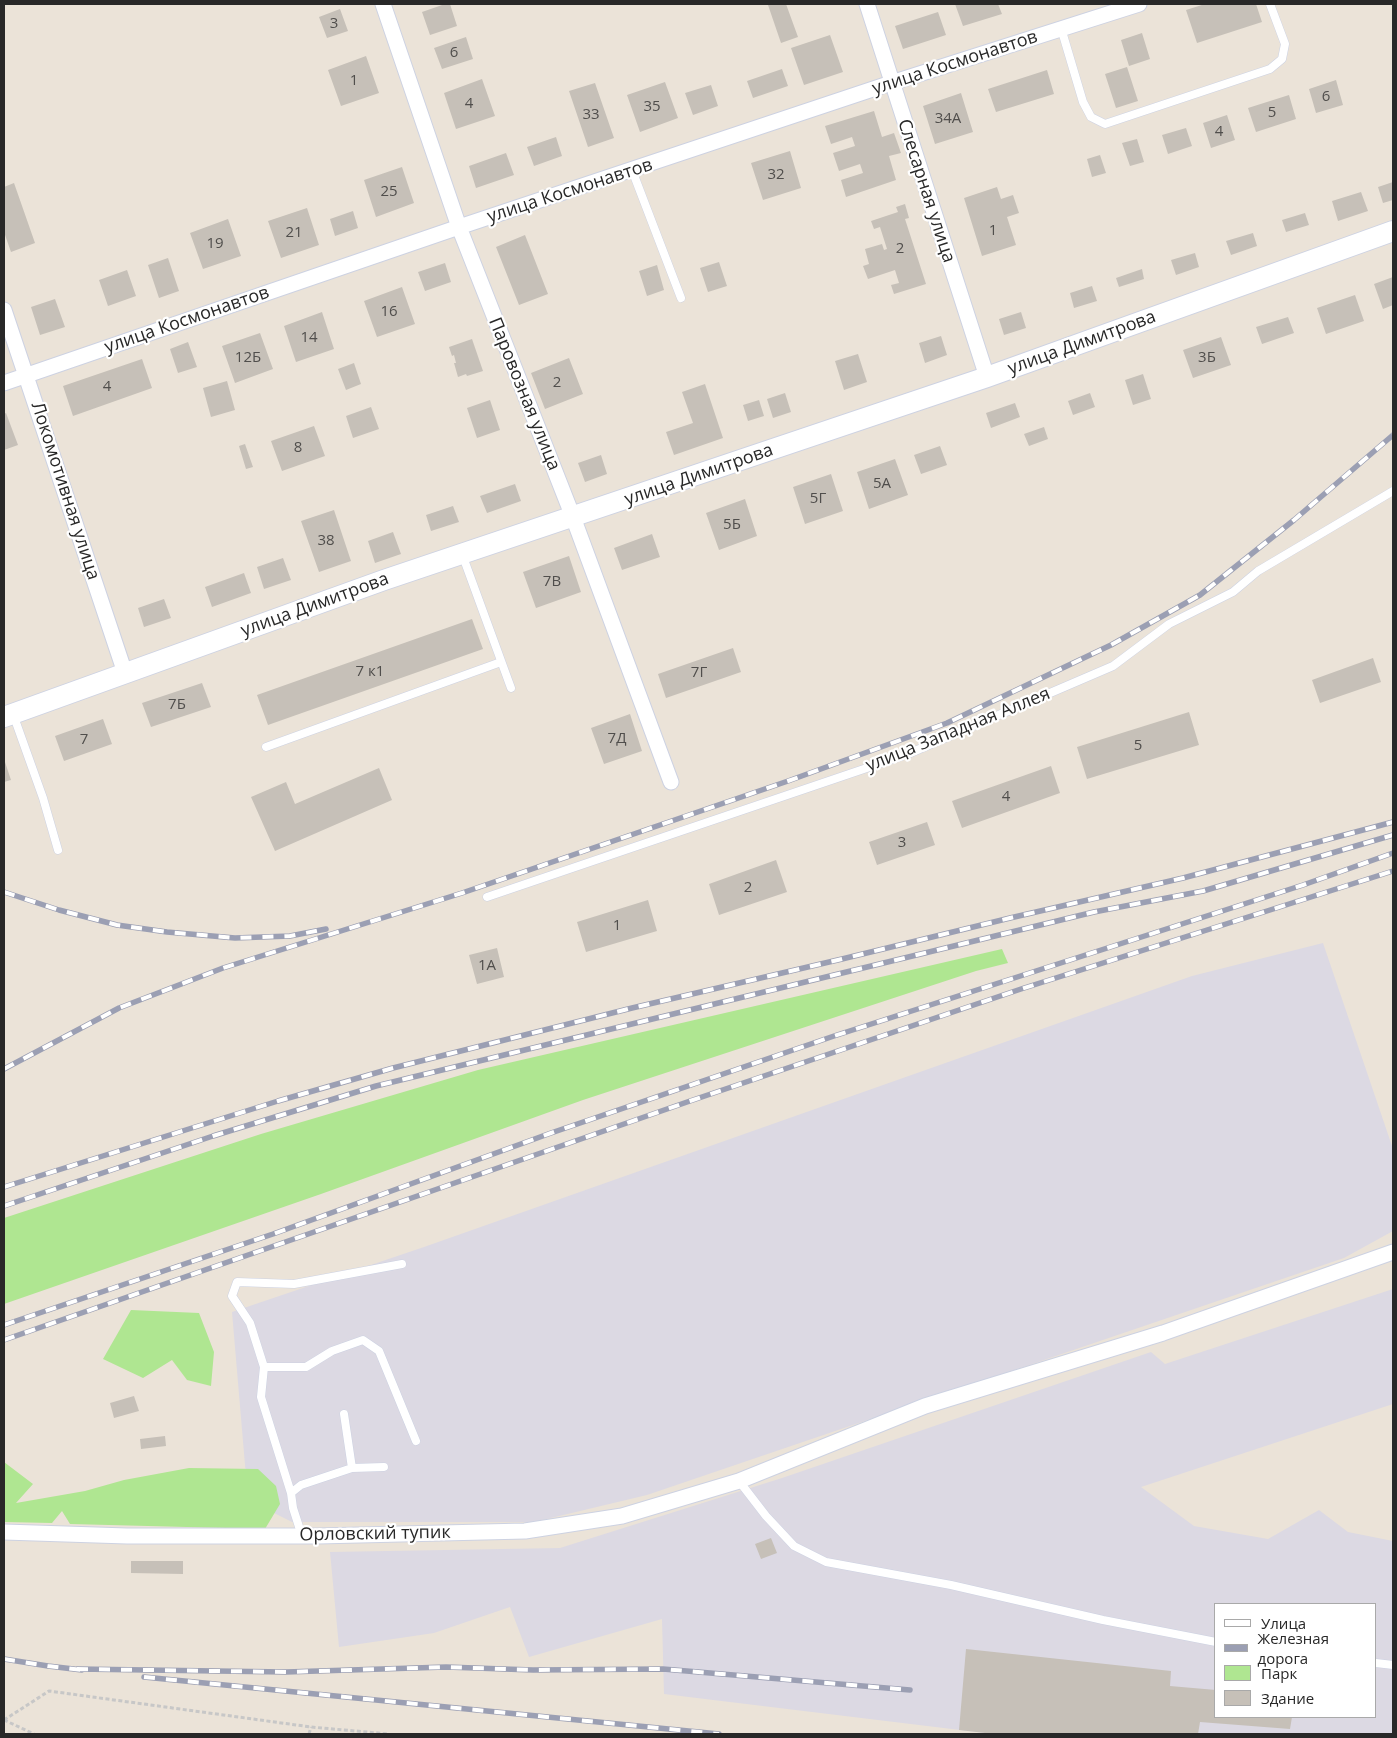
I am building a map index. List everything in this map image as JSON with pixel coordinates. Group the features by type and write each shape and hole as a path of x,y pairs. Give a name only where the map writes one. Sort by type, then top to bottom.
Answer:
{"street":[{"name":"Паровозная улица","path":"383,4 459,228 573,517 671,782"},
{"name":"Слесарная улица","path":"867,4 987,378"},
{"name":"улица Космонавтов","path":"4,383 891,83 1139,4"},
{"name":"улица Димитрова","path":"8,715 374,583 987,378 1393,231"},
{"name":"Локомотивная улица","path":"4,310 125,673"},
{"name":"Орловский тупик","path":"4,1532 127,1536 302,1536 525,1531 622,1516 739,1482 925,1406 1163,1333 1393,1252"}],"lane":[{"path":"1061,28 1084,102 1091,117 1105,124 1270,69 1282,59 1285,44 1270,4"},
{"path":"632,170 681,298"},
{"name":"улица Западная Аллея","path":"487,897 908,754 1113,666 1169,624 1233,592 1258,571 1393,491"},
{"path":"462,554 511,688"},
{"path":"266,747 501,662"},
{"path":"8,715 43,798 58,850"},
{"path":"302,1536 293,1508 291,1493 261,1397 264,1367 250,1323 232,1296 237,1282 294,1284 402,1264"},
{"path":"264,1367 306,1367 332,1351 363,1340 379,1351 416,1441"},
{"path":"344,1414 352,1468"},
{"path":"291,1493 301,1484 352,1468 384,1467"},
{"path":"739,1482 766,1516 794,1546 826,1562 951,1586 1103,1620 1214,1642"},
{"path":"1377,1663 1393,1665"}],"path":[{"path":"4,1720 49,1691 311,1727 388,1734"},
{"path":"4,1720 34,1734"},
{"path":"309,1734 311,1727"}],"shaded area":[{"path":"1323,943 1393,1149 1393,1231 1344,1258 647,1495 534,1522 292,1522 248,1500 232,1312 424,1247 1192,976"},
{"path":"1393,1289 1393,1404 1141,1487 1194,1526 1268,1539 1319,1510 1348,1532 1393,1541 1393,1734 993,1734 664,1694 662,1619 529,1657 510,1607 434,1633 339,1647 330,1552 560,1548 782,1478 1151,1352 1165,1364"}],"green space":[{"path":"1002,949 1008,963 976,971 583,1100 321,1194 4,1304 4,1218 261,1134 478,1070"},
{"path":"131,1310 199,1313 214,1352 211,1386 187,1380 172,1360 143,1378 103,1359"},
{"path":"4,1462 33,1484 16,1503 85,1491 124,1480 189,1468 258,1469 276,1486 280,1504 265,1529 70,1524 62,1511 52,1523 4,1522"}],"building":[{"path":"450,4 457,26 430,35 422,12"},
{"path":"786,4 798,37 781,43 768,5"},
{"path":"955,4 998,4 1002,14 963,26"},
{"path":"1205,4 1256,4 1262,22 1197,43 1186,10"},
{"path":"340,9 348,31 327,38 319,17"},
{"path":"938,12 946,35 903,49 895,26"},
{"path":"1142,33 1150,59 1129,66 1121,40"},
{"path":"830,35 843,72 804,85 791,48"},
{"path":"466,37 473,59 442,69 434,48"},
{"path":"366,56 379,93 341,106 328,70"},
{"path":"1127,67 1138,101 1116,108 1105,74"},
{"path":"782,69 788,86 753,98 747,81"},
{"path":"1047,70 1054,94 996,112 988,89"},
{"path":"482,79 495,116 456,129 444,93"},
{"path":"1336,80 1343,105 1316,113 1309,89"},
{"path":"665,82 678,118 640,132 627,95"},
{"path":"595,83 614,138 588,147 569,91"},
{"path":"711,85 718,106 693,115 685,93"},
{"path":"961,93 973,132 935,144 923,106"},
{"path":"1289,95 1296,119 1256,132 1248,108"},
{"path":"874,111 882,137 894,133 901,153 889,156 896,180 846,197 841,180 863,173 860,164 839,171 833,153 855,146 852,137 831,144 825,126"},
{"path":"1227,115 1235,140 1211,148 1203,123"},
{"path":"1186,128 1192,146 1168,154 1162,135"},
{"path":"556,137 562,156 534,166 527,147"},
{"path":"1137,139 1144,162 1130,166 1122,143"},
{"path":"790,151 801,188 763,200 751,163"},
{"path":"506,153 514,175 476,188 469,166"},
{"path":"1100,155 1106,173 1092,177 1087,159"},
{"path":"402,167 414,203 376,217 364,180"},
{"path":"1393,182 1393,200 1383,203 1378,187"},
{"path":"14,183 35,243 11,252 4,232 4,187"},
{"path":"997,187 1001,199 1013,195 1019,213 1007,217 1016,245 982,256 964,198"},
{"path":"1361,192 1368,211 1338,221 1332,201"},
{"path":"905,204 909,218 905,219 926,284 894,294 891,285 899,283 895,270 868,279 863,266 869,264 865,249 882,244 884,250 887,249 880,227 874,229 871,221 898,212 896,207"},
{"path":"307,208 319,245 281,258 268,221"},
{"path":"353,211 358,228 335,236 330,219"},
{"path":"1305,213 1309,225 1286,232 1282,220"},
{"path":"228,219 241,256 203,269 190,233"},
{"path":"1253,233 1257,246 1231,255 1226,241"},
{"path":"525,235 548,294 519,305 496,247"},
{"path":"1195,253 1199,267 1176,275 1171,260"},
{"path":"168,258 179,291 159,298 148,265"},
{"path":"719,262 727,286 708,292 700,268"},
{"path":"445,263 451,282 425,291 418,272"},
{"path":"657,265 664,290 647,296 639,271"},
{"path":"1142,269 1144,279 1119,287 1116,278"},
{"path":"127,270 136,296 108,306 99,280"},
{"path":"1393,277 1393,305 1383,309 1374,284"},
{"path":"1092,286 1097,301 1074,308 1070,293"},
{"path":"402,287 415,324 377,337 364,301"},
{"path":"1355,295 1364,321 1326,334 1317,308"},
{"path":"55,299 65,327 40,335 31,307"},
{"path":"322,312 334,349 296,362 284,326"},
{"path":"1021,312 1026,328 1004,335 999,319"},
{"path":"1288,317 1294,333 1262,344 1256,327"},
{"path":"260,333 273,369 235,383 222,346"},
{"path":"941,336 947,355 925,363 919,343"},
{"path":"1221,337 1231,365 1193,378 1183,350"},
{"path":"472,339 483,371 458,377 454,355 452,356 449,347"},
{"path":"188,342 197,367 178,373 170,349"},
{"path":"858,354 867,382 844,390 835,361"},
{"path":"569,358 583,394 545,409 531,373"},
{"path":"142,359 152,388 73,416 63,386"},
{"path":"354,363 361,384 346,390 338,369"},
{"path":"1143,374 1151,399 1133,405 1125,380"},
{"path":"227,381 235,410 211,417 203,388"},
{"path":"705,384 723,438 674,455 666,432 693,423 682,392"},
{"path":"785,393 791,412 773,418 767,399"},
{"path":"1090,393 1095,407 1073,415 1068,401"},
{"path":"490,400 500,430 477,438 467,408"},
{"path":"759,400 764,416 748,421 743,405"},
{"path":"1015,403 1020,417 991,428 986,413"},
{"path":"371,407 379,429 353,438 346,416"},
{"path":"6,413 18,445 4,450 4,414"},
{"path":"314,426 325,456 282,471 271,441"},
{"path":"1044,427 1048,439 1029,446 1024,434"},
{"path":"245,444 253,467 246,469 239,446"},
{"path":"940,446 947,465 921,474 914,455"},
{"path":"601,455 607,474 585,482 578,463"},
{"path":"895,459 908,495 869,509 857,472"},
{"path":"831,474 843,511 805,524 793,487"},
{"path":"515,484 521,501 487,513 480,496"},
{"path":"745,499 757,536 719,550 706,513"},
{"path":"453,506 459,522 431,531 426,515"},
{"path":"334,510 351,561 319,572 301,521"},
{"path":"393,532 401,554 375,563 368,541"},
{"path":"652,534 660,557 622,570 614,548"},
{"path":"569,556 581,592 536,608 523,572"},
{"path":"283,558 291,580 264,589 257,567"},
{"path":"244,573 251,593 212,607 205,587"},
{"path":"164,599 171,618 144,627 138,608"},
{"path":"472,619 483,649 268,725 257,695"},
{"path":"733,648 741,672 666,698 658,674"},
{"path":"1373,658 1381,682 1320,703 1312,680"},
{"path":"202,683 211,707 151,727 142,703"},
{"path":"1189,712 1199,745 1087,779 1077,747"},
{"path":"630,714 642,751 604,764 591,728"},
{"path":"103,719 112,744 64,761 55,736"},
{"path":"4,759 11,780 4,782"},
{"path":"1051,766 1060,793 962,828 952,801"},
{"path":"379,768 392,800 275,851 251,797 286,782 295,804"},
{"path":"927,822 935,845 877,865 869,842"},
{"path":"776,860 787,892 719,915 709,884"},
{"path":"648,900 657,931 586,952 577,922"},
{"path":"497,948 504,977 477,984 469,955"},
{"path":"134,1396 139,1411 114,1418 110,1403"},
{"path":"165,1436 166,1446 141,1449 140,1439"},
{"path":"771,1538 777,1553 761,1559 755,1544"},
{"path":"131,1561 183,1561 183,1574 131,1573"},
{"path":"966,1649 1171,1671 1170,1686 1214,1690 1214,1718 1292,1718 1290,1729 1200,1722 1198,1734 994,1734 959,1730"}],"railway":[{"path":"4,1069 119,1008 223,968 462,893 788,781 947,723 1111,645 1200,595 1294,520 1393,435"},
{"path":"4,1187 278,1101 393,1068 632,1008 1183,878 1393,822"},
{"path":"4,1206 213,1136 376,1086 1094,912 1203,891 1393,835"},
{"path":"4,1325 273,1234 551,1133 834,1036 1303,885 1393,853"},
{"path":"4,1340 690,1101 1021,989 1393,871"},
{"path":"4,892 59,910 117,925 167,932 235,938 290,936 326,929"},
{"path":"4,1659 82,1670"},
{"path":"77,1669 286,1672 446,1667 533,1670 663,1669 910,1690"},
{"path":"144,1677 719,1734"}]}
